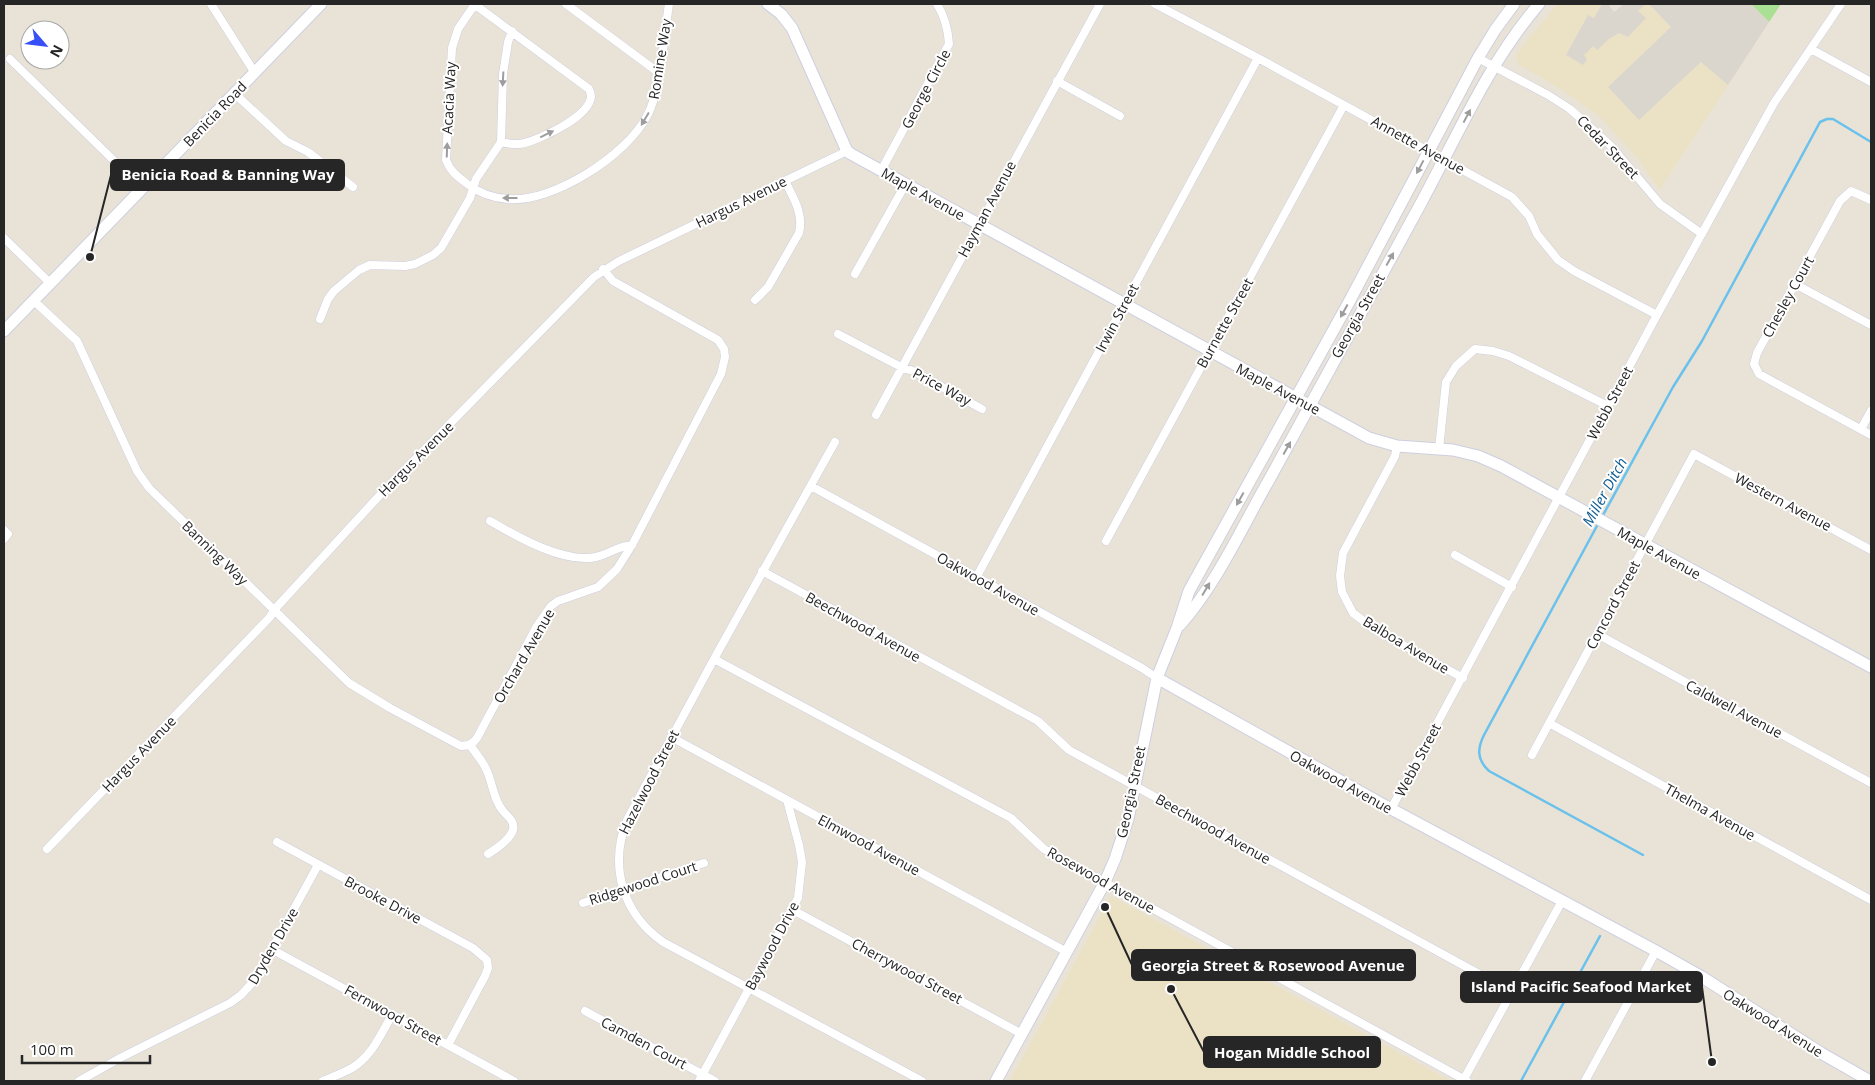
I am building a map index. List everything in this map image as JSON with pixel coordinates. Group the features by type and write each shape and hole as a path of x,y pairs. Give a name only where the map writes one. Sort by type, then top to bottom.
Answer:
{"main road":[{"name":"Benicia Road","path":"4,331 321,4"},
{"path":"768,4 787,21 797,37 847,150"},
{"name":"Georgia Street","path":"996,1081 1105,882 1122,840 1157,678 1177,628 1189,591 1296,398 1478,58 1514,4"},
{"name":"Georgia Street","path":"1177,628 1195,607 1235,541 1494,67 1518,28 1539,4"},
{"name":"Maple Avenue","path":"847,150 1209,352 1369,438 1397,446 1439,449 1478,456 1501,466 1871,667"},
{"name":"Oakwood Avenue","path":"1157,678 1391,809 1656,951 1702,977 1789,1033 1870,1081"}],"street":[{"path":"211,4 255,73"},
{"path":"475,4 589,89 591,97 583,111 564,126 522,144 501,142"},
{"name":"Acacia Way","path":"472,188 450,170 446,160 452,48 458,29 475,4"},
{"path":"566,4 659,73"},
{"name":"Romine Way","path":"472,188 494,197 509,200 549,192 570,184 609,158 632,138 653,104 668,4"},
{"name":"George Circle","path":"882,171 949,44 948,28 944,15 937,4"},
{"name":"Hayman Avenue","path":"876,415 900,367 1100,4"},
{"name":"Annette Avenue","path":"1155,4 1512,197 1529,216 1537,234 1558,260 1657,315"},
{"name":"Webb Street","path":"1391,809 1657,315 1774,103 1840,4"},
{"path":"320,318 328,299 334,291 359,270 370,266 405,266 415,264 433,255 441,248 470,198 476,179 501,142 503,74 508,42 512,31"},
{"path":"1811,49 1871,82"},
{"name":"Irwin Street","path":"976,578 1258,58"},
{"name":"Cedar Street","path":"1478,58 1570,108 1611,146 1660,204 1702,234"},
{"path":"10,60 143,189"},
{"path":"1057,81 1120,116"},
{"path":"235,94 286,141 308,152 353,187"},
{"name":"Burnette Street","path":"1106,541 1344,105"},
{"name":"Hargus Avenue","path":"47,848 270,618 274,610 379,496 577,294 603,270 847,150"},
{"path":"755,300 768,287 799,233 801,225 798,209 785,181"},
{"path":"855,274 905,184"},
{"name":"Chesley Court","path":"1861,429 1759,374 1754,364 1757,353 1840,202 1851,191 1871,200"},
{"path":"4,238 51,284"},
{"name":"Orchard Avenue","path":"470,745 477,738 537,626 551,606 558,601 598,587 617,569 632,545 721,374 725,356 724,348 718,340 613,281 603,270"},
{"path":"1795,284 1871,325"},
{"name":"Banning Way","path":"34,301 72,336 81,347 137,471 148,488 349,683 390,708 461,746 470,745"},
{"name":"Price Way","path":"838,334 900,367 913,371 982,409"},
{"path":"1439,449 1446,382 1456,366 1475,349 1493,351 1510,356 1608,406"},
{"path":"1871,411 1861,429 1871,435"},
{"name":"Hazelwood Street","path":"835,442 627,820 621,834 618,866 626,899 648,932 663,942 922,1081"},
{"name":"Balboa Avenue","path":"1397,446 1395,456 1343,553 1340,576 1342,592 1353,612 1374,629 1463,678"},
{"name":"Concord Street","path":"1532,755 1694,454"},
{"name":"Western Avenue","path":"1694,454 1871,550"},
{"name":"Oakwood Avenue","path":"811,486 1157,678"},
{"path":"490,521 538,548 567,555 595,558 622,545 632,545"},
{"path":"4,530 8,534 4,539"},
{"path":"1455,555 1512,587"},
{"name":"Beechwood Avenue","path":"762,572 1038,721 1069,750 1512,992"},
{"name":"Caldwell Avenue","path":"1597,634 1871,783"},
{"name":"Rosewood Avenue","path":"714,659 1011,818 1044,849 1466,1080"},
{"name":"Thelma Avenue","path":"1549,723 1871,900"},
{"name":"Elmwood Avenue","path":"671,737 1066,952"},
{"path":"470,745 483,763 490,778 494,796 502,810 513,823 513,829 509,837 488,854"},
{"name":"Baywood Drive","path":"701,1078 798,898 802,862 787,800"},
{"name":"Brooke Drive","path":"277,842 473,948 487,960 486,976 448,1045"},
{"name":"Ridgewood Court","path":"582,903 624,891 704,863"},
{"name":"Dryden Drive","path":"79,1081 122,1057 210,1014 241,995 255,980 273,950 318,865"},
{"path":"1466,1080 1562,901"},
{"name":"Cherrywood Street","path":"791,909 1022,1034"},
{"name":"Fernwood Street","path":"273,950 514,1081"},
{"path":"1585,1081 1656,951"},
{"name":"Camden Court","path":"585,1011 701,1078 715,1081"},
{"path":"323,1081 352,1068 364,1059 376,1044 392,1014"}],"shaded area":[{"path":"1557,4 1608,4 1614,12 1624,4 1781,4 1660,190 1639,160 1601,118 1562,90 1518,64 1516,54"},
{"path":"1602,4 1608,4 1614,12 1624,4 1646,4 1638,11 1646,18 1628,37 1619,33 1597,50 1593,46 1584,55 1587,60 1583,65 1566,55 1588,15 1594,18"},
{"path":"1649,4 1751,4 1769,22 1728,85 1701,62 1639,120 1608,87 1671,27"},
{"path":"1111,896 1451,1081 1010,1081"}],"green space":[{"path":"1751,4 1781,4 1769,22"}],"waterway":[{"name":"Miller Ditch","path":"1602,517 1673,387 1702,341 1820,122 1833,119 1871,142"},
{"name":"Miller Ditch","path":"1598,524 1484,735 1479,754 1482,763 1489,771 1643,855"},
{"name":"Miller Ditch","path":"1521,1081 1600,936"}],"place":[{"name":"Benicia Road & Banning Way","path":"90,257"},
{"name":"Georgia Street & Rosewood Avenue","path":"1105,907"},
{"name":"Hogan Middle School","path":"1171,989"},
{"name":"Island Pacific Seafood Market","path":"1712,1062"}]}
